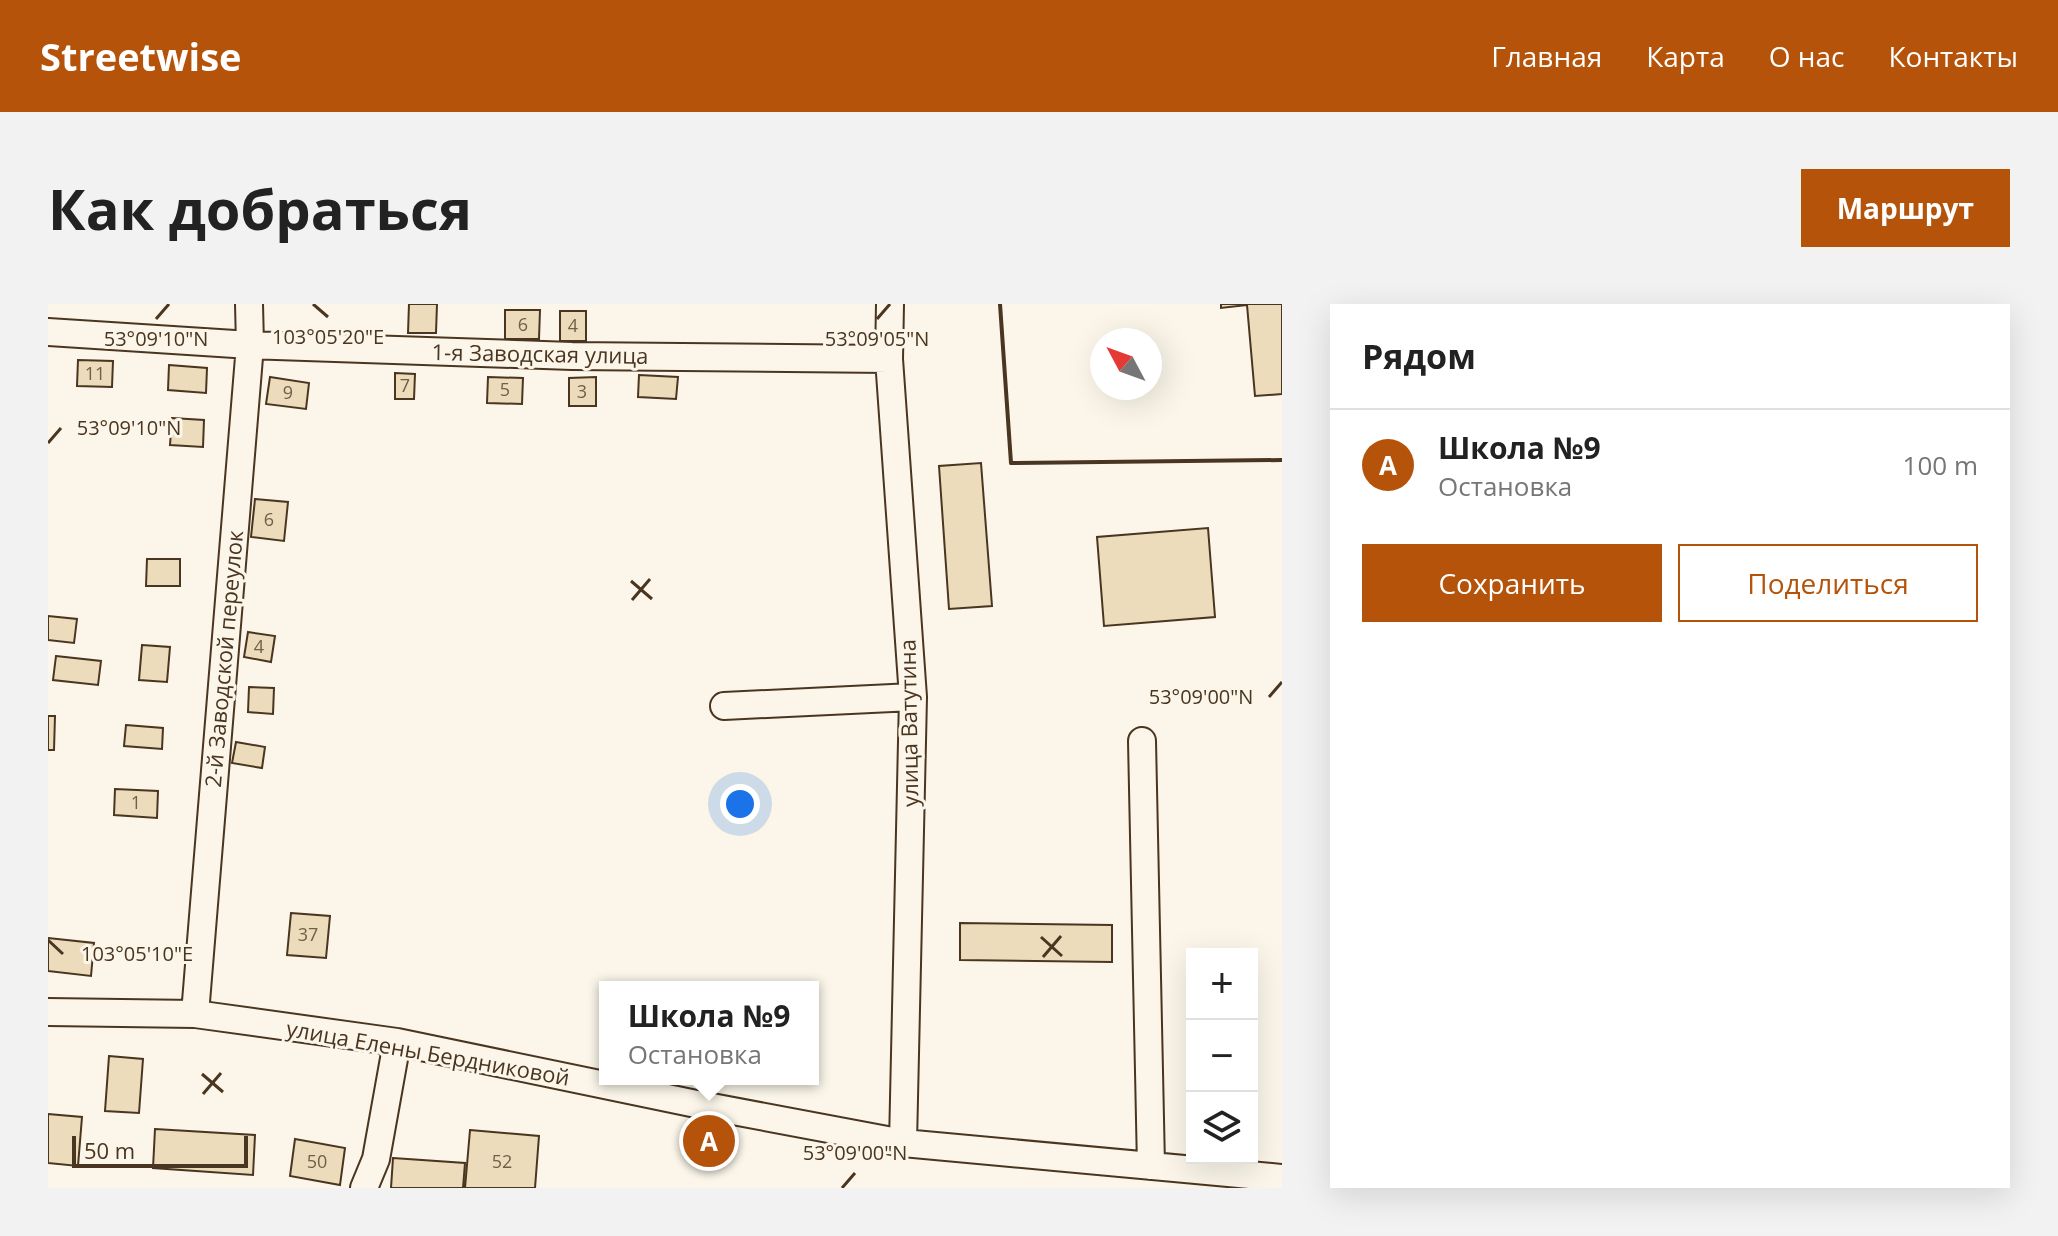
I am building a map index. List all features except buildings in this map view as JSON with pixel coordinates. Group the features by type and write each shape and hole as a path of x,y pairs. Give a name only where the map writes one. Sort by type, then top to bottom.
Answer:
{"street":[{"name":"2-й Заводской переулок","path":"195,1014 250,345 249,304"},
{"name":"улица Ватутина","path":"890,304 889,359 913,697 903,1143"},
{"name":"1-я Заводская улица","path":"48,332 250,345 572,356 889,359"},
{"path":"724,706 913,697"},
{"path":"1142,741 1151,1166"},
{"name":"улица Елены Бердниковой","path":"48,1012 195,1014 397,1042 599,1084"},
{"path":"364,1188 376,1159 397,1042"},
{"name":"улица Елены Бердниковой","path":"604,1085 903,1143 1282,1178"}],"wall":[{"path":"1000,304 1011,463 1282,460"}],"place":[{"name":"Школа №9","path":"709,1141"}]}
